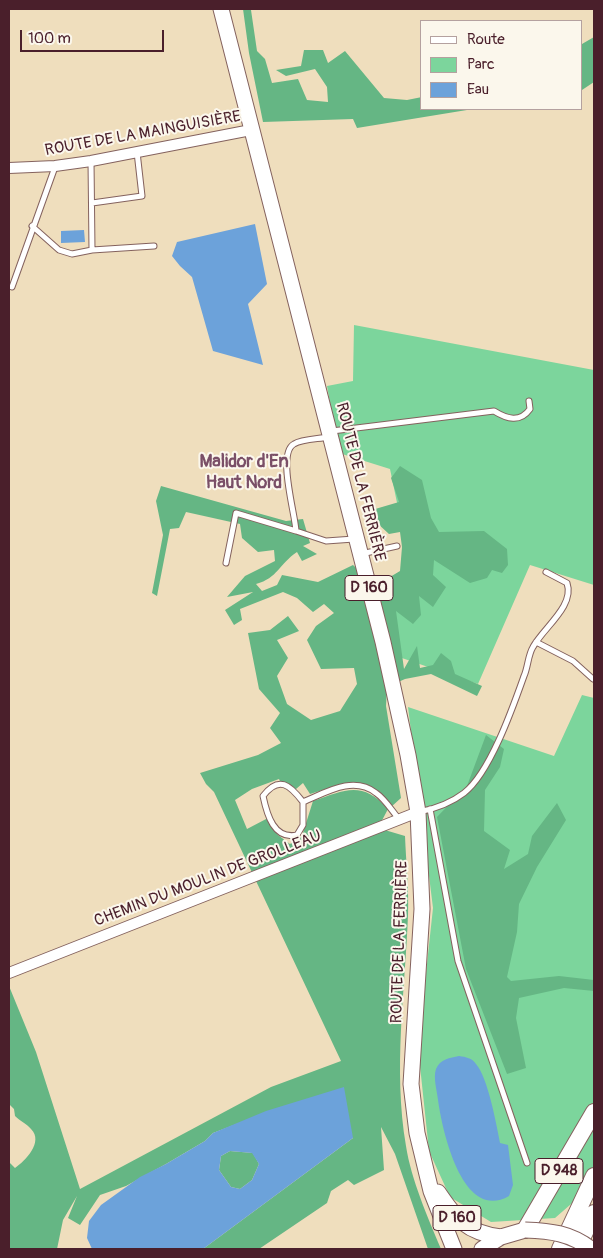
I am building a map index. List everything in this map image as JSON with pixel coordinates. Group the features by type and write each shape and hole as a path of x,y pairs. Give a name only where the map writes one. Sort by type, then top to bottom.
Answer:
{"highway":[{"name":"D 948","path":"525,1230 594,1112"},
{"name":"D 948","path":"560,1249 594,1176"},
{"path":"577,1249 594,1213"}],"main road":[{"name":"ROUTE DE LA FERRIÈRE","path":"221,9 361,554 408,755 424,811 422,909 411,1084 417,1133 430,1178 431,1191 454,1249"},
{"name":"ROUTE DE LA FERRIÈRE","path":"430,1178 461,1222 482,1233 501,1237"},
{"path":"482,1249 501,1237 525,1230 552,1231 566,1234 591,1249"}],"street":[{"name":"ROUTE DE LA MAINGUISIÈRE","path":"9,168 56,166 91,161 251,130"},
{"name":"CHEMIN DU MOULIN DE GROLLEAU","path":"9,973 424,811"}],"lane":[{"path":"92,203 142,196 137,152"},
{"path":"91,161 92,250"},
{"path":"12,287 32,226 56,166"},
{"path":"32,226 59,250 72,254 92,250 154,246"},
{"path":"296,531 295,516 286,474 286,457 294,443 330,434 494,411 505,418 515,419 526,415 530,409 529,401"},
{"path":"226,563 236,513 326,541 356,538"},
{"path":"361,554 397,546"},
{"path":"526,1163 458,961 424,811 452,801 465,792 476,780 504,731 528,666 532,649 567,601 570,591 567,583 546,572"},
{"path":"536,642 573,661 593,679"},
{"path":"276,784 286,785 294,790 303,802 303,824 297,835 289,837 282,835 273,826 263,796 269,788 276,784"},
{"path":"303,802 347,784 362,786 376,792 400,820"}],"green space":[{"path":"243,9 251,10 257,51 265,59 272,83 298,79 307,100 328,102 327,87 315,69 286,76 276,70 301,66 304,50 323,50 328,63 345,51 384,98 407,100 420,97 420,110 467,110 357,128 353,119 263,122 249,53"},
{"path":"594,37 594,82 583,89 583,43"},
{"path":"354,325 594,370 594,585 530,565 478,684 396,656 378,593 412,575 390,469 339,453 327,386 353,381"},
{"path":"400,466 422,480 431,518 439,532 484,531 507,549 508,565 502,573 492,570 487,578 470,583 434,560 433,575 446,587 433,607 419,596 421,615 413,624 396,611 404,669 417,646 420,668 433,665 441,653 451,661 455,674 482,686 477,696 431,674 405,679 387,687 386,706 401,798 391,807 376,790 345,783 310,794 303,783 296,789 283,788 279,779 252,789 235,800 247,829 268,818 278,835 290,844 302,836 313,801 344,791 361,791 379,800 388,809 378,828 405,836 408,905 400,1059 402,1117 408,1159 420,1198 441,1249 428,1249 395,1154 381,1127 384,1170 354,1185 348,1180 331,1191 327,1203 259,1249 203,1249 353,1138 281,1107 213,1133 205,1141 126,1186 100,1195 80,1225 68,1218 77,1196 63,1220 57,1249 9,1249 9,1162 15,1168 19,1165 32,1151 35,1140 31,1129 15,1116 14,1109 9,1104 9,986 36,1052 80,1189 271,1087 341,1061 214,792 206,784 200,773 258,755 281,743 270,728 280,713 259,689 248,633 270,630 288,616 299,631 277,640 288,658 277,676 287,704 311,720 340,711 357,684 354,668 321,669 307,640 316,626 334,613 324,604 313,612 297,598 283,592 240,609 242,620 234,625 225,610 253,592 227,597 245,576 275,561 274,550 258,552 242,538 240,524 186,512 179,528 170,529 157,596 152,593 163,535 156,501 161,486 286,521 303,519 310,543 303,546 317,554 302,561 297,552 269,578 256,584 262,591 277,585 282,575 318,582 353,565 375,586 400,571 402,547 400,532 389,534 365,512 399,502 391,478"},
{"path":"582,695 594,698 594,1184 555,1218 491,1222 450,1197 429,1151 418,1047 433,908 408,707 554,756"},
{"path":"486,735 504,749 500,767 485,790 484,831 510,850 504,869 528,854 532,836 557,803 566,820 537,867 519,904 517,932 507,977 511,981 559,976 594,980 594,991 564,988 519,998 516,1018 526,1068 507,1074 466,969 437,817 467,786"},
{"path":"230,1151 253,1153 259,1164 252,1180 240,1189 231,1187 219,1170 221,1156"}],"water":[{"path":"255,224 267,284 248,304 263,365 213,351 192,277 172,256 177,242"},
{"path":"84,230 85,242 61,243 61,231"},
{"path":"459,1056 473,1060 480,1071 491,1101 500,1143 508,1145 513,1185 509,1196 493,1201 479,1196 467,1185 457,1169 440,1114 435,1076 436,1069 443,1061"},
{"path":"344,1087 353,1138 203,1249 92,1249 87,1238 89,1221 101,1205 140,1177 205,1141 213,1133 266,1111","holes":["230,1151 252,1153 259,1164 252,1180 240,1189 231,1187 219,1170 221,1156"]}],"district":[{"name":"Malidor d'En Haut Nord","path":"244,472"}]}
